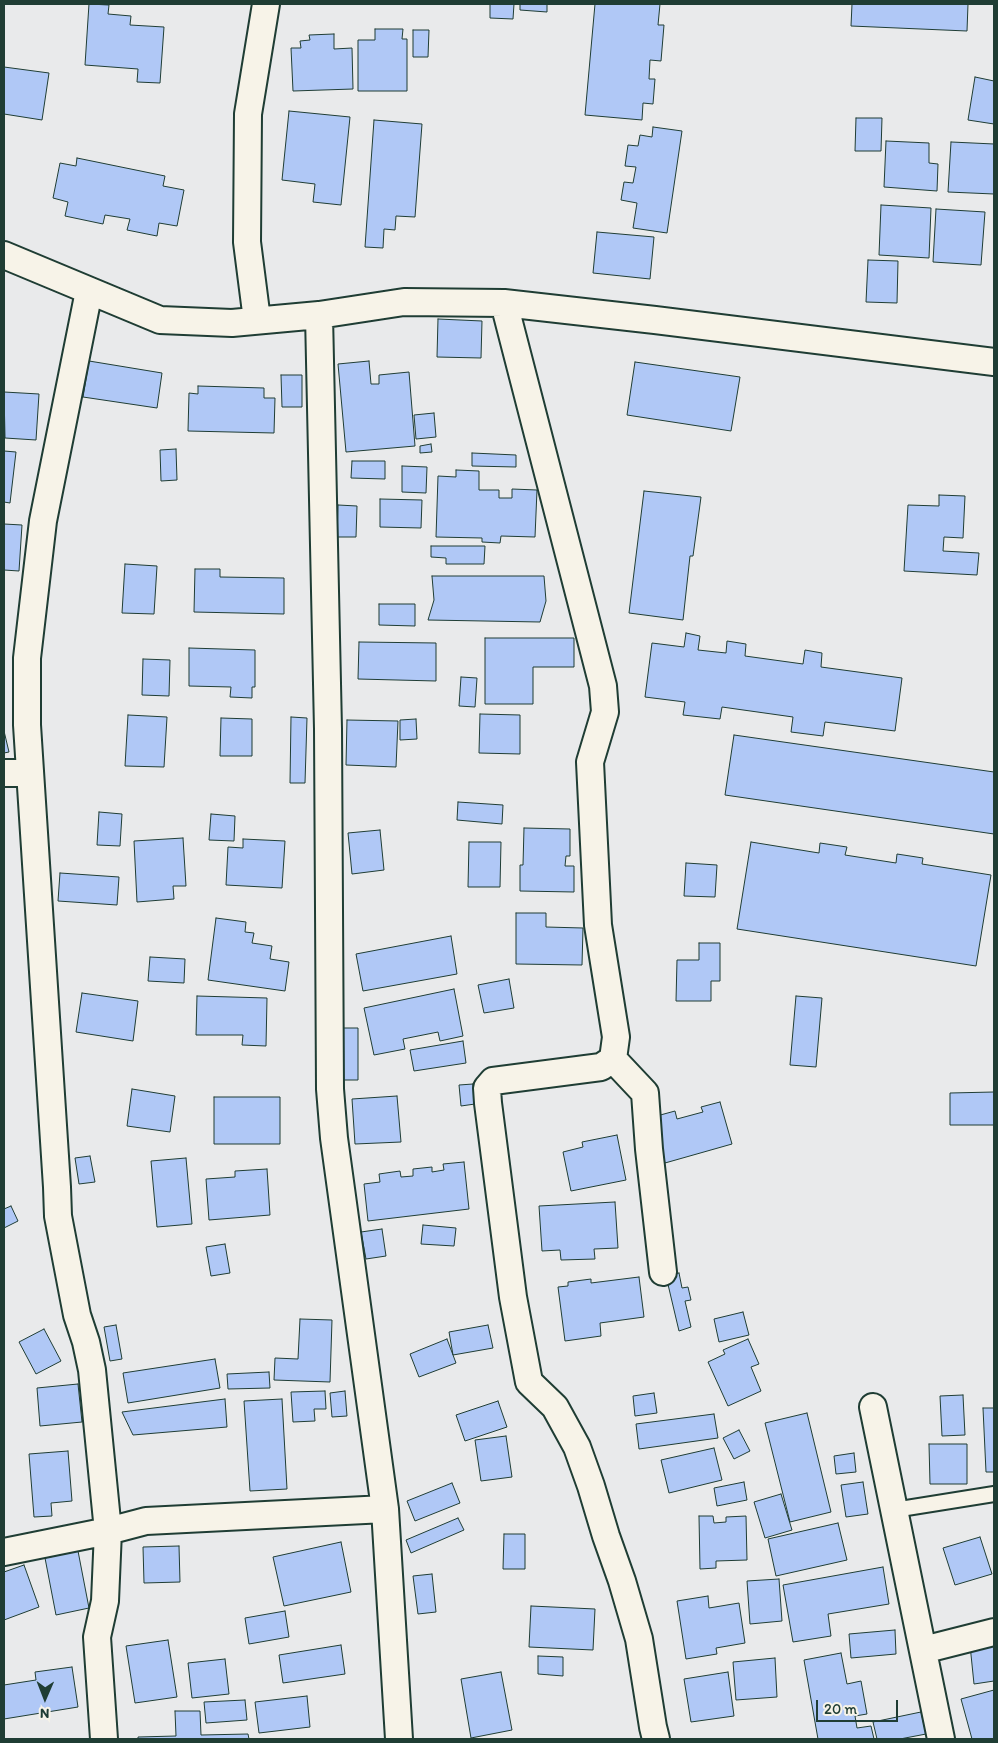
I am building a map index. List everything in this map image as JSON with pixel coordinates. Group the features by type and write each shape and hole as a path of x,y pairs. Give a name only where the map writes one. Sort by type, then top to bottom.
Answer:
{"street":[{"path":"257,320 247,242 248,114 266,4"},
{"path":"4,255 160,320 232,323 319,315 404,302 504,303 994,362"},
{"path":"89,291 42,521 27,658 27,725 58,1216 77,1315 86,1342 92,1370 108,1531 105,1601 97,1637 104,1739"},
{"path":"504,303 603,686 605,712 590,762 598,925 616,1037 614,1059 645,1093 662,1272"},
{"path":"319,315 328,729 330,1089 334,1138 385,1509 399,1739"},
{"path":"4,773 30,773"},
{"path":"614,1059 601,1067 493,1081 487,1088 513,1297 530,1382 555,1407 577,1447 592,1486 639,1639 656,1739"},
{"path":"873,1406 941,1739"},
{"path":"4,1552 108,1531 146,1521 385,1509"},
{"path":"923,1650 994,1632"}],"lane":[{"path":"894,1510 994,1494"}],"building":[{"path":"89,4 109,5 108,14 131,16 130,25 164,27 160,83 137,82 138,69 85,65"},
{"path":"490,4 514,4 513,19 490,18"},
{"path":"520,4 547,4 547,12 520,10"},
{"path":"595,4 660,4 658,25 664,25 661,61 650,60 649,79 655,79 653,104 643,103 642,120 585,115"},
{"path":"852,4 968,4 967,31 851,26"},
{"path":"375,29 403,29 402,39 407,39 407,91 358,91 358,40 375,40"},
{"path":"413,30 429,30 428,57 413,57"},
{"path":"334,34 334,49 352,48 353,89 293,91 291,48 301,48 300,41 310,40 309,35"},
{"path":"4,67 49,73 42,120 4,114"},
{"path":"975,77 994,81 994,124 968,120"},
{"path":"289,111 350,117 341,205 313,202 315,184 282,180"},
{"path":"856,118 882,118 881,151 855,151"},
{"path":"374,120 422,124 415,217 396,216 395,230 384,229 383,248 365,247"},
{"path":"653,127 682,131 667,233 633,228 637,203 621,200 624,182 633,183 636,167 625,166 628,145 638,146 640,135 652,137"},
{"path":"886,141 929,143 929,163 938,164 937,191 884,187"},
{"path":"951,142 994,144 994,194 948,192"},
{"path":"77,158 165,176 163,186 184,190 177,226 159,223 157,236 127,230 130,219 105,215 103,224 65,216 68,202 53,198 60,163 76,166"},
{"path":"881,205 931,208 929,258 879,255"},
{"path":"936,209 985,212 981,265 933,262"},
{"path":"597,232 654,237 650,279 593,273"},
{"path":"868,260 898,261 897,303 866,302"},
{"path":"438,319 482,321 481,358 437,357"},
{"path":"89,361 162,373 157,408 83,397"},
{"path":"369,361 371,384 379,384 379,375 409,372 415,446 346,452 338,364"},
{"path":"635,362 740,377 731,431 627,415"},
{"path":"281,375 302,375 302,407 282,407"},
{"path":"198,386 264,388 264,398 275,398 274,433 188,431 189,393 198,394"},
{"path":"4,392 39,394 36,440 5,438"},
{"path":"434,413 436,437 416,439 414,415"},
{"path":"431,444 432,452 420,453 420,446"},
{"path":"176,449 177,480 161,481 160,450"},
{"path":"4,451 16,452 10,503 4,502"},
{"path":"472,453 516,455 516,467 472,466"},
{"path":"352,461 385,461 385,479 351,478"},
{"path":"402,466 427,467 426,493 402,492"},
{"path":"456,470 479,471 479,490 499,490 499,498 512,498 512,489 537,490 535,537 501,536 500,543 482,542 482,538 436,537 438,476 456,477"},
{"path":"644,491 701,497 693,556 690,556 683,620 629,613"},
{"path":"939,495 965,496 963,538 944,537 943,551 979,553 977,575 904,571 908,505 939,506"},
{"path":"380,499 422,500 421,528 380,527"},
{"path":"338,505 357,506 356,537 337,537"},
{"path":"4,524 22,525 19,571 4,570"},
{"path":"431,546 485,546 484,564 446,564 446,558 431,557"},
{"path":"125,564 157,566 154,614 122,613"},
{"path":"195,569 220,569 220,577 284,578 284,614 194,612"},
{"path":"432,576 544,576 546,601 540,622 428,620 434,600"},
{"path":"379,604 415,604 415,626 379,625"},
{"path":"686,633 700,636 698,650 726,653 727,641 746,644 745,656 803,664 805,650 822,653 821,667 902,678 895,731 825,722 823,736 791,732 793,717 722,707 720,719 683,715 685,702 645,697 652,643 684,647"},
{"path":"485,638 574,638 574,667 533,667 533,704 485,704"},
{"path":"359,642 436,643 436,681 358,679"},
{"path":"189,648 255,650 255,687 252,687 252,698 230,697 231,687 189,686"},
{"path":"143,659 170,660 169,696 142,695"},
{"path":"461,677 477,678 475,707 459,706"},
{"path":"480,714 520,715 520,754 479,753"},
{"path":"128,715 167,717 164,767 125,766"},
{"path":"291,717 307,718 305,783 290,783"},
{"path":"221,718 252,719 252,756 220,756"},
{"path":"416,719 417,739 400,740 400,720"},
{"path":"347,720 398,721 396,767 346,765"},
{"path":"4,731 9,752 4,753"},
{"path":"734,735 994,772 994,834 725,795"},
{"path":"458,802 503,805 502,824 457,820"},
{"path":"99,812 122,814 120,846 97,845"},
{"path":"211,814 235,816 234,841 209,840"},
{"path":"524,828 570,829 570,856 566,856 565,866 574,866 574,892 520,891 520,865 523,865"},
{"path":"380,830 384,870 352,874 348,833"},
{"path":"183,838 186,886 173,886 174,899 137,902 134,841"},
{"path":"243,839 285,841 282,888 226,885 228,847 243,848"},
{"path":"469,842 501,842 500,887 468,887"},
{"path":"751,842 819,853 820,843 847,847 845,855 896,863 897,854 923,858 922,864 991,875 976,966 737,929"},
{"path":"686,863 717,865 715,897 684,896"},
{"path":"60,873 119,877 117,905 58,901"},
{"path":"516,913 546,913 546,927 583,928 582,965 516,964"},
{"path":"216,918 246,922 245,932 254,933 252,943 272,946 270,959 289,962 285,991 208,980"},
{"path":"451,936 457,974 363,991 356,954"},
{"path":"699,943 720,943 720,981 711,981 711,1001 676,1001 677,960 699,960"},
{"path":"150,957 185,959 184,983 148,981"},
{"path":"509,979 514,1008 484,1013 478,985"},
{"path":"454,989 463,1036 440,1041 438,1032 403,1039 405,1049 374,1055 364,1008"},
{"path":"82,993 138,1001 133,1041 76,1032"},
{"path":"197,996 267,998 266,1046 242,1045 243,1035 196,1035"},
{"path":"796,996 822,998 816,1067 790,1065"},
{"path":"339,1028 358,1028 358,1080 339,1080"},
{"path":"463,1041 466,1063 414,1071 410,1050"},
{"path":"473,1084 475,1104 461,1106 459,1085"},
{"path":"132,1089 175,1096 170,1132 127,1126"},
{"path":"994,1092 994,1125 950,1125 950,1093"},
{"path":"397,1096 401,1142 355,1144 352,1099"},
{"path":"214,1097 280,1097 280,1144 214,1144"},
{"path":"720,1102 732,1144 665,1163 653,1117 675,1111 677,1119 703,1112 701,1107"},
{"path":"617,1135 626,1180 571,1191 563,1152 583,1147 582,1142"},
{"path":"90,1156 95,1182 79,1184 75,1158"},
{"path":"186,1158 192,1224 157,1227 151,1161"},
{"path":"464,1162 469,1209 368,1221 364,1184 380,1182 379,1174 400,1171 401,1177 413,1176 413,1169 432,1167 432,1172 444,1170 443,1164"},
{"path":"267,1169 270,1215 209,1220 206,1179 235,1177 235,1171"},
{"path":"615,1202 618,1248 594,1249 595,1259 561,1260 560,1250 542,1251 539,1206"},
{"path":"11,1206 18,1221 4,1228 4,1209"},
{"path":"423,1225 456,1228 454,1246 421,1244"},
{"path":"382,1229 386,1256 366,1259 361,1232"},
{"path":"225,1244 230,1273 211,1276 206,1247"},
{"path":"679,1273 682,1288 688,1287 691,1300 685,1301 691,1327 679,1331 666,1276"},
{"path":"639,1277 644,1317 600,1323 601,1336 565,1341 558,1287 568,1286 568,1282 591,1279 591,1283"},
{"path":"743,1312 749,1335 719,1342 714,1319"},
{"path":"300,1319 332,1320 330,1382 274,1380 275,1358 298,1359"},
{"path":"116,1325 122,1359 110,1361 104,1327"},
{"path":"488,1325 493,1348 453,1355 449,1332"},
{"path":"44,1329 61,1361 36,1374 19,1342"},
{"path":"447,1339 456,1363 419,1377 410,1354"},
{"path":"748,1339 759,1364 751,1367 761,1391 728,1406 708,1362 725,1354 723,1350"},
{"path":"215,1359 220,1388 128,1403 123,1373"},
{"path":"269,1372 270,1388 228,1389 227,1374"},
{"path":"78,1384 82,1422 40,1426 37,1388"},
{"path":"325,1391 326,1409 314,1409 315,1421 293,1422 291,1392"},
{"path":"345,1391 347,1416 332,1417 330,1393"},
{"path":"654,1393 657,1413 635,1416 633,1396"},
{"path":"963,1395 965,1435 942,1436 940,1396"},
{"path":"225,1399 227,1427 133,1435 122,1412"},
{"path":"282,1399 287,1489 250,1491 244,1401"},
{"path":"498,1401 507,1427 465,1441 456,1415"},
{"path":"983,1408 994,1408 994,1472 986,1472"},
{"path":"807,1413 831,1512 790,1522 765,1423"},
{"path":"714,1414 718,1438 639,1449 636,1424"},
{"path":"739,1430 750,1451 734,1459 723,1438"},
{"path":"506,1436 512,1477 481,1481 475,1440"},
{"path":"929,1444 967,1444 967,1484 930,1484"},
{"path":"714,1448 722,1480 669,1493 661,1460"},
{"path":"68,1451 72,1501 51,1503 52,1516 34,1517 29,1454"},
{"path":"854,1453 856,1472 836,1474 834,1456"},
{"path":"744,1482 747,1500 717,1506 714,1488"},
{"path":"863,1482 868,1514 846,1517 841,1485"},
{"path":"452,1483 460,1503 415,1521 407,1501"},
{"path":"781,1494 792,1530 765,1538 754,1502"},
{"path":"699,1516 713,1516 714,1523 726,1522 726,1517 746,1516 747,1560 716,1561 716,1568 700,1569"},
{"path":"458,1518 464,1530 411,1553 406,1540"},
{"path":"838,1523 847,1560 776,1576 768,1539"},
{"path":"504,1534 525,1534 525,1569 503,1569"},
{"path":"980,1537 992,1574 955,1585 943,1548"},
{"path":"341,1542 351,1592 284,1606 273,1557"},
{"path":"179,1546 180,1582 144,1583 143,1547"},
{"path":"78,1551 89,1608 56,1615 45,1558"},
{"path":"24,1565 39,1607 4,1620 4,1572"},
{"path":"883,1567 889,1604 828,1614 831,1636 793,1642 783,1585"},
{"path":"432,1574 436,1612 418,1614 413,1576"},
{"path":"779,1579 782,1621 750,1624 747,1581"},
{"path":"708,1596 709,1608 739,1603 745,1643 716,1648 717,1654 686,1659 677,1601"},
{"path":"531,1606 595,1609 593,1650 529,1647"},
{"path":"285,1611 289,1637 249,1644 245,1618"},
{"path":"895,1630 896,1654 851,1658 849,1634"},
{"path":"168,1640 177,1697 135,1703 126,1646"},
{"path":"994,1641 994,1681 974,1684 970,1645"},
{"path":"341,1645 345,1674 283,1683 279,1655"},
{"path":"841,1653 847,1684 861,1681 867,1714 855,1716 857,1728 871,1726 874,1739 818,1739 804,1660"},
{"path":"538,1656 563,1657 563,1676 538,1674"},
{"path":"775,1658 777,1697 736,1700 733,1662"},
{"path":"225,1659 229,1694 192,1698 188,1663"},
{"path":"72,1667 78,1707 4,1719 4,1685 36,1680 35,1672"},
{"path":"501,1672 512,1730 471,1738 461,1679"},
{"path":"728,1672 734,1716 691,1722 684,1679"},
{"path":"994,1690 994,1739 972,1739 961,1699"},
{"path":"307,1696 310,1727 259,1733 255,1702"},
{"path":"245,1700 247,1720 206,1723 204,1702"},
{"path":"175,1711 200,1711 201,1735 248,1734 249,1739 138,1739 138,1737 176,1736"},
{"path":"921,1712 926,1734 900,1739 877,1739 873,1722"}]}
